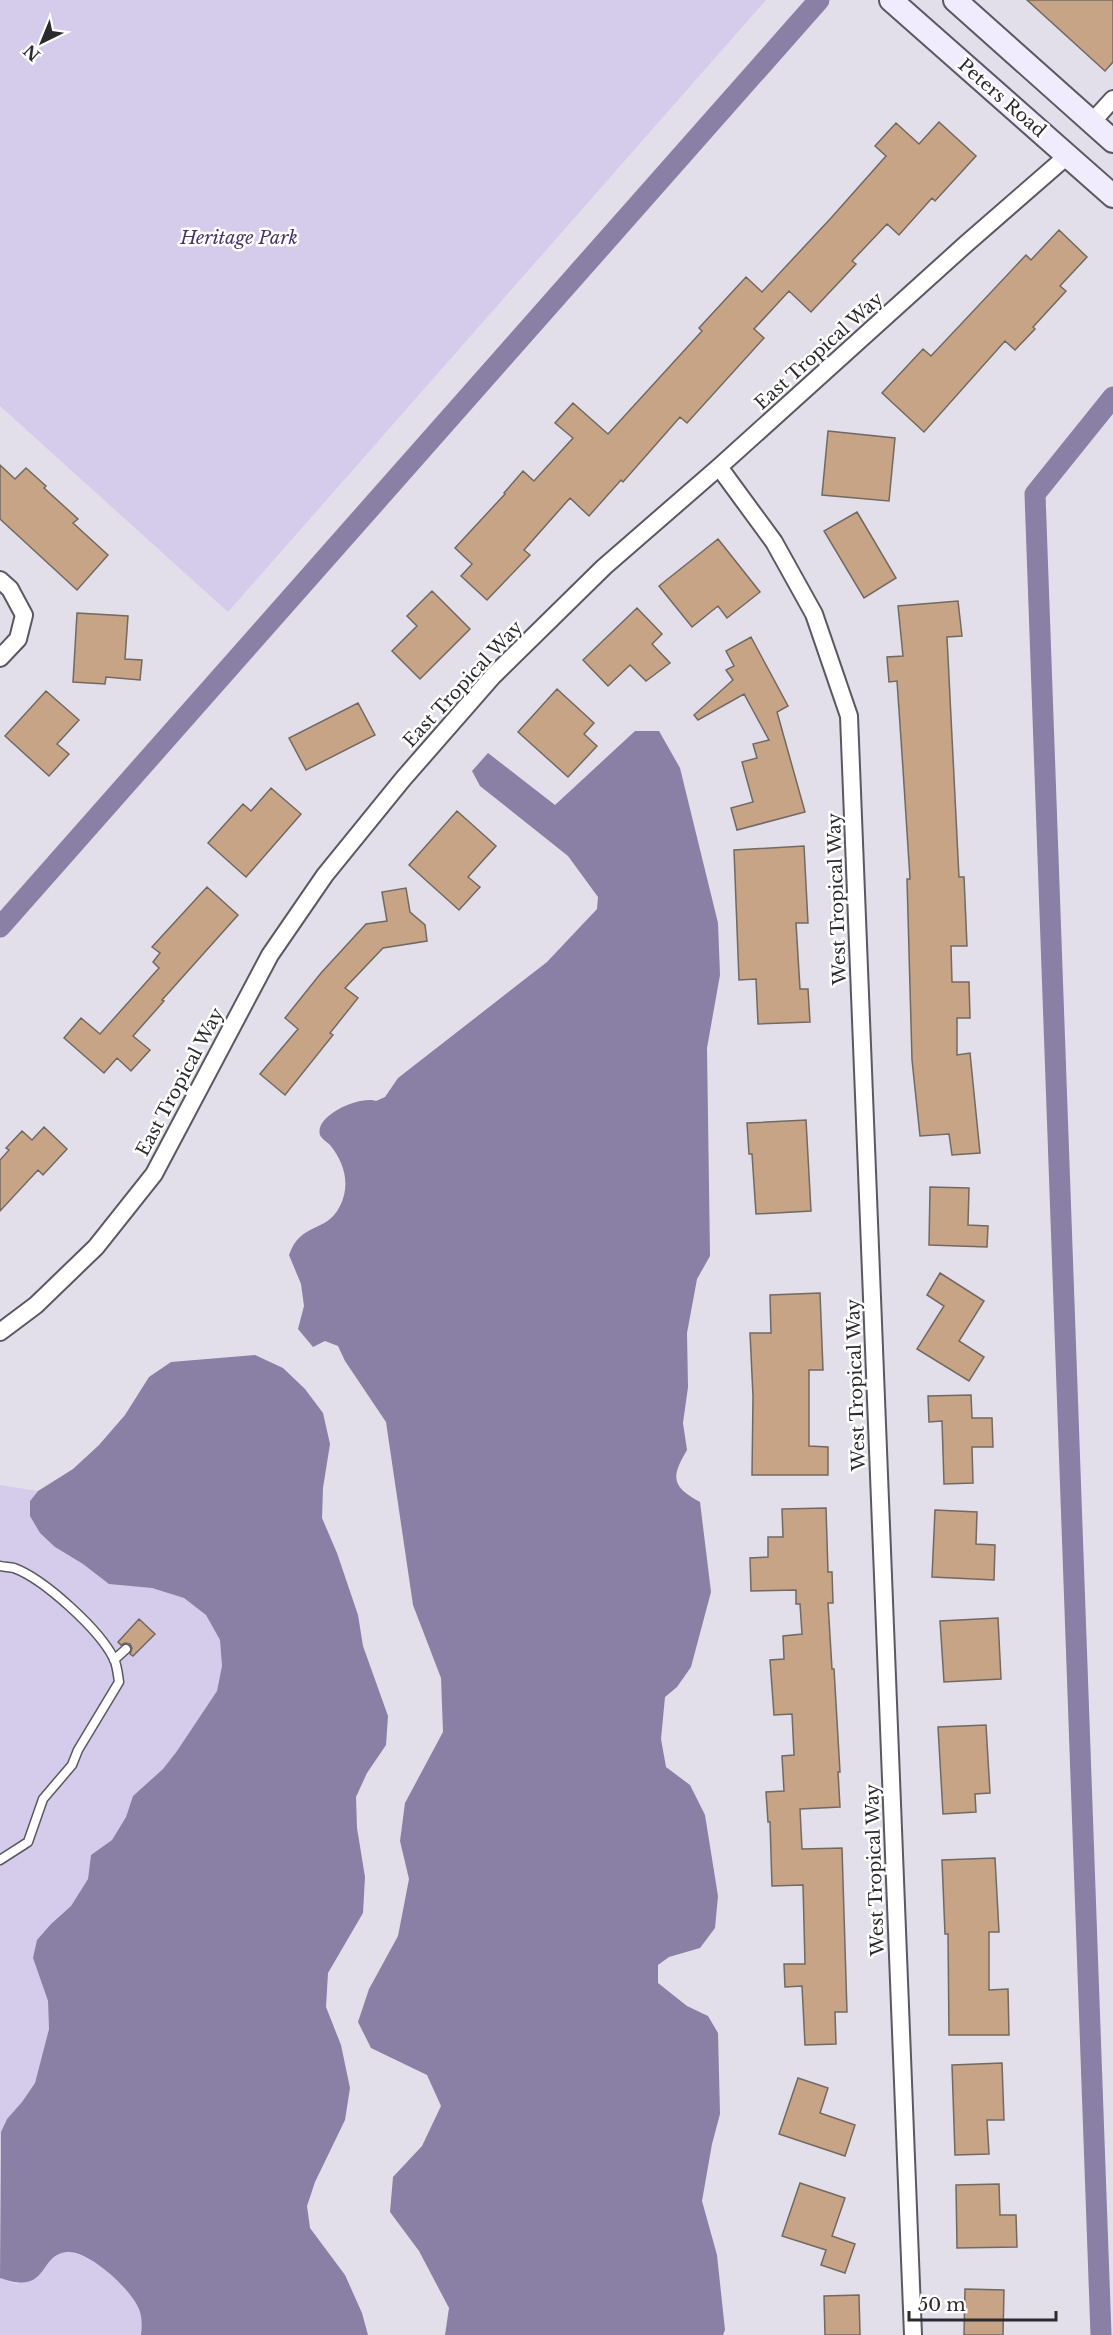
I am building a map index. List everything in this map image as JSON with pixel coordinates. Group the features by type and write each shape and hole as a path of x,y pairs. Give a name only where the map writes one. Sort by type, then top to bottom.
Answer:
{"main road":[{"name":"Peters Road","path":"891,0 1113,196"},
{"path":"955,0 1113,141"}],"street":[{"path":"1092,122 1113,99"},
{"name":"East Tropical Way","path":"0,1332 36,1305 96,1247 154,1174 270,955 325,875 403,779 493,676 604,567 1067,156"},
{"name":"West Tropical Way","path":"719,467 774,542 814,614 849,716 913,2335"},
{"path":"0,580 10,589 24,615 18,639 0,658"}],"lane":[{"path":"0,1566 14,1569 37,1582 69,1606 95,1632 114,1660 119,1682 78,1750 72,1765 44,1799 28,1842 0,1860"},
{"path":"114,1660 126,1649"}],"green space":[{"name":"Heritage Park","path":"0,0 766,0 228,612 0,406"},
{"path":"0,1485 38,1491 30,1501 55,1547 109,1583 152,1588 184,1598 206,1615 220,1640 222,1666 217,1691 163,1769 133,1796 126,1817 112,1840 91,1855 88,1879 71,1906 51,1924 33,1958 48,2001 49,2029 35,2083 7,2119 1,2132 0,2152"},
{"path":"67,2252 77,2254 99,2265 121,2283 140,2312 141,2335 0,2335 0,2278 17,2284 59,2254"}],"shaded area":[{"path":"635,731 659,731 680,768 718,923 720,975 707,1048 710,1256 697,1279 687,1333 688,1387 683,1423 687,1450 676,1474 683,1491 700,1502 711,1592 691,1667 677,1687 665,1697 661,1739 666,1767 690,1785 705,1815 718,1896 715,1928 700,1948 669,1957 658,1965 658,1983 687,2006 708,2016 718,2033 720,2114 702,2201 717,2255 725,2330 723,2335 445,2335 449,2308 419,2251 390,2212 393,2177 422,2146 441,2106 427,2075 371,2048 358,2022 369,1989 398,1936 409,1879 400,1841 405,1803 443,1732 441,1678 413,1605 386,1422 345,1361 338,1346 325,1341 313,1347 298,1329 304,1306 301,1284 289,1255 300,1237 334,1215 343,1198 345,1182 342,1166 335,1152 320,1135 320,1128 324,1120 340,1108 350,1104 360,1101 376,1101 385,1097 398,1078 547,962 597,909 598,897 568,856 480,786 472,771 488,753 555,805"},
{"path":"255,1355 283,1368 305,1389 323,1413 330,1444 323,1488 322,1518 337,1553 358,1615 363,1646 388,1716 386,1745 367,1773 356,1797 357,1828 365,1877 363,1913 328,1973 326,2007 341,2045 350,2088 345,2120 315,2182 307,2206 310,2228 345,2275 362,2313 368,2335 141,2335 140,2312 129,2293 109,2273 76,2253 67,2252 58,2255 41,2273 27,2282 0,2278 1,2132 7,2119 35,2083 49,2029 48,2001 33,1958 37,1940 71,1906 88,1879 91,1855 112,1840 126,1817 133,1796 163,1769 217,1691 222,1666 220,1640 206,1615 184,1598 152,1588 109,1584 83,1564 55,1547 40,1533 30,1516 30,1501 38,1491 73,1469 99,1445 125,1415 149,1377 171,1362"}],"building":[{"path":"1027,0 1113,0 1113,62 1105,71"},
{"path":"939,122 976,156 935,201 932,198 899,235 887,224 852,261 856,264 811,312 789,291 754,329 764,338 687,423 680,417 623,482 621,480 589,516 570,498 524,550 530,555 487,600 461,576 472,564 455,548 523,471 534,481 573,438 555,423 573,403 608,434 702,331 699,328 746,277 762,292 831,218 886,156 875,146 896,123 919,144"},
{"path":"1059,230 1087,257 1060,286 1066,291 1015,350 1005,341 924,432 882,393 923,349 931,356 1026,255 1031,260"},
{"path":"828,431 895,438 889,501 822,495"},
{"path":"0,465 15,479 26,468 78,519 73,523 108,555 77,590 0,519"},
{"path":"857,512 896,578 864,598 824,531"},
{"path":"718,539 760,592 727,618 718,606 692,627 659,586"},
{"path":"432,591 470,629 420,679 392,651 417,626 407,616"},
{"path":"958,601 962,636 947,637 959,877 964,877 967,946 951,946 952,982 969,982 970,1018 957,1018 957,1055 970,1053 980,1153 952,1155 949,1134 920,1136 912,1060 907,879 910,879 897,681 889,682 887,657 903,656 898,606"},
{"path":"637,608 662,634 652,644 670,663 646,681 630,665 608,686 583,660"},
{"path":"77,613 128,616 125,659 142,660 140,680 106,677 105,684 73,682"},
{"path":"751,637 788,706 777,712 805,812 737,830 731,808 753,802 742,762 757,758 753,744 769,740 744,694 698,720 694,715 733,680 726,670 734,666 726,651"},
{"path":"557,689 594,723 584,734 597,746 568,777 518,732"},
{"path":"46,691 79,720 57,744 69,754 49,776 5,736"},
{"path":"358,703 375,735 306,770 289,738"},
{"path":"271,788 301,814 246,877 208,843 243,804 251,811"},
{"path":"457,811 496,846 468,877 480,887 459,910 409,865"},
{"path":"804,846 808,923 796,923 800,989 808,989 810,1022 758,1024 756,979 739,980 734,850"},
{"path":"207,887 238,915 133,1036 150,1050 131,1071 117,1058 104,1073 64,1038 81,1018 100,1034 159,968 153,962 160,953 152,947"},
{"path":"406,888 410,912 425,925 427,941 383,948 345,988 358,998 330,1033 333,1035 285,1095 260,1074 298,1029 285,1018 321,973 366,924 387,921 382,892"},
{"path":"806,1120 811,1211 756,1214 752,1154 749,1154 747,1123"},
{"path":"44,1127 67,1149 43,1175 38,1170 0,1211 0,1160 9,1150 6,1148 22,1131 32,1140"},
{"path":"930,1187 969,1188 968,1225 988,1226 987,1247 929,1245"},
{"path":"940,1273 984,1301 959,1341 984,1357 969,1381 917,1349 944,1306 927,1295"},
{"path":"820,1293 823,1370 809,1370 809,1446 828,1447 828,1475 752,1475 753,1396 750,1333 771,1333 770,1295"},
{"path":"971,1395 972,1418 992,1418 993,1447 972,1447 973,1483 944,1484 942,1421 929,1422 928,1396"},
{"path":"826,1508 828,1572 832,1572 833,1603 828,1603 832,1669 834,1669 840,1807 800,1809 802,1849 842,1848 847,2012 835,2012 836,2044 805,2045 802,1986 785,1987 784,1964 805,1964 803,1885 772,1886 770,1822 768,1822 766,1792 784,1791 782,1756 794,1755 792,1714 774,1715 770,1660 784,1659 783,1636 802,1634 800,1604 796,1604 796,1590 751,1591 750,1558 768,1557 768,1537 783,1537 782,1509"},
{"path":"935,1510 977,1512 976,1544 995,1545 994,1580 932,1577"},
{"path":"998,1618 1001,1679 944,1682 940,1621"},
{"path":"139,1619 155,1634 133,1656 130,1654 132,1648 130,1644 121,1645 118,1642"},
{"path":"986,1725 990,1793 975,1794 976,1812 943,1814 938,1727"},
{"path":"995,1858 999,1932 989,1932 989,1990 1008,1989 1009,2035 949,2035 948,1934 945,1934 942,1860"},
{"path":"1002,2063 1004,2120 987,2120 989,2154 955,2155 952,2065"},
{"path":"798,2078 828,2088 820,2113 855,2125 845,2156 779,2134"},
{"path":"800,2183 845,2198 832,2236 855,2244 845,2273 821,2265 826,2250 782,2236"},
{"path":"999,2184 1000,2215 1016,2215 1017,2247 957,2248 956,2185"},
{"path":"965,2289 1004,2290 1003,2335 964,2335"},
{"path":"859,2295 860,2335 825,2335 824,2296"}],"waterway":[{"path":"0,927 819,0"},
{"path":"1101,2335 1035,494 1113,397"}]}
